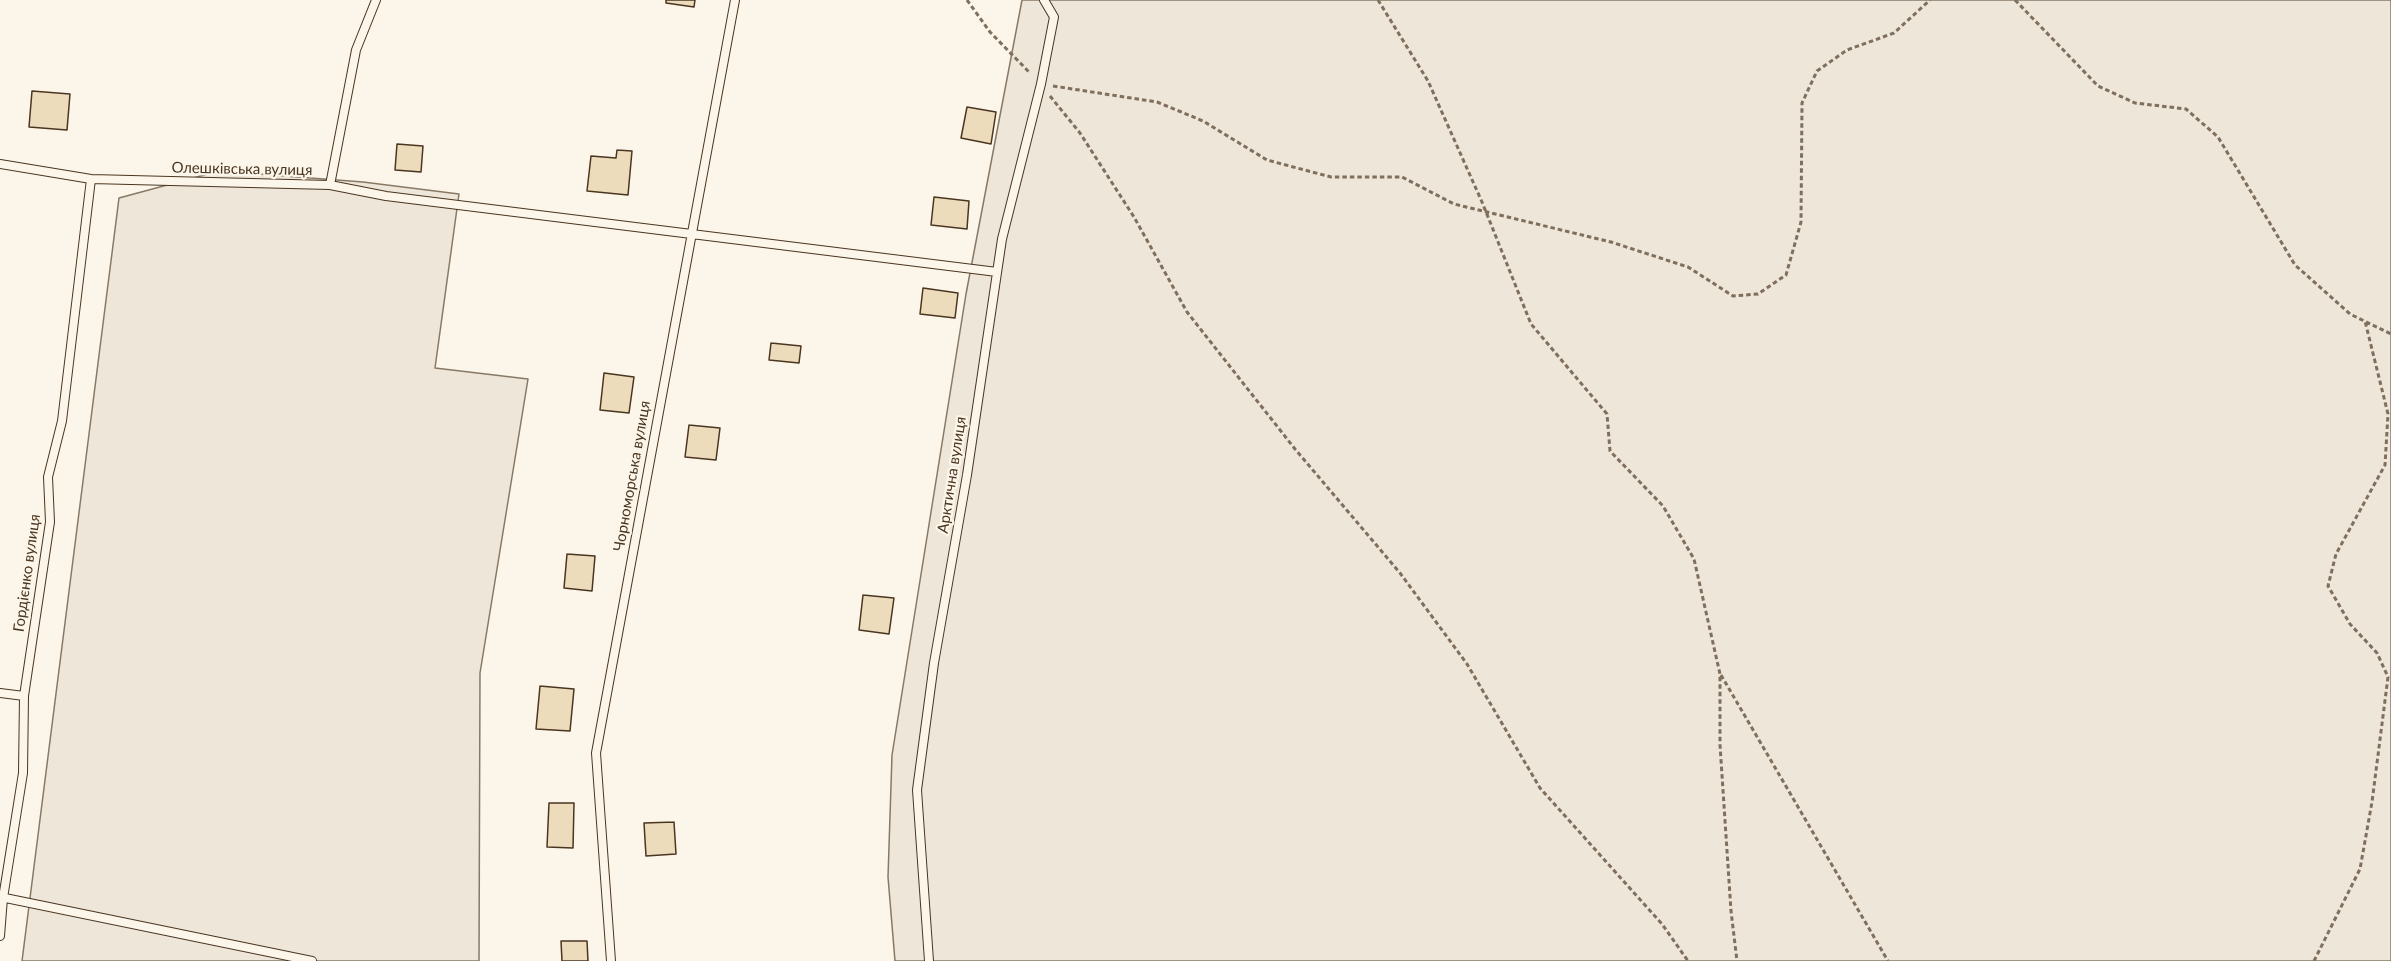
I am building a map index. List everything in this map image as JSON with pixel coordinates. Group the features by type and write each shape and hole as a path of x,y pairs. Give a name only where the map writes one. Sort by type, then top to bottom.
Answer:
{"lane":[{"name":"Олешківська вулиця","path":"0,164 91,179 330,185 356,51 376,0"},
{"name":"Чорноморська вулиця","path":"611,961 596,753 689,235 735,0"},
{"name":"Арктична вулиця","path":"929,961 917,790 934,663 967,475 1002,239 1041,84 1054,17 1044,0"},
{"name":"Гордієнко вулиця","path":"0,936 2,898 23,773 24,696 50,522 48,477 62,421 91,179"},
{"path":"330,185 386,196 997,272"},
{"path":"0,693 24,696"},
{"path":"2,898 312,961"}],"path":[{"path":"967,0 990,32 1041,84 1080,133 1134,217 1187,312 1295,449 1407,582 1467,664 1540,788 1662,924 1688,961"},
{"path":"1378,0 1428,81 1486,211 1531,324 1607,414 1610,452 1664,506 1694,559 1720,674 1720,745 1731,911 1737,961"},
{"path":"1041,84 1156,102 1203,121 1267,160 1331,177 1402,177 1454,204 1611,242 1688,267 1733,296 1758,294 1786,275 1801,222 1802,103 1817,71 1847,50 1894,33 1930,0"},
{"path":"2015,0 2098,86 2135,103 2186,109 2218,137 2295,265 2350,314 2391,334"},
{"path":"2314,961 2360,869 2372,802 2388,677 2377,653 2350,624 2328,586 2336,554 2385,465 2388,414 2365,321"},
{"path":"1720,674 1888,961"}],"shaded area":[{"path":"1022,0 2391,0 2391,961 895,961 888,877 892,755 966,294"},
{"path":"219,171 363,182 459,194 435,368 528,379 480,673 479,961 22,961 119,198"}],"building":[{"path":"666,0 695,0 694,7 666,3"},
{"path":"32,91 70,94 67,130 29,127"},
{"path":"967,107 996,112 991,144 961,138"},
{"path":"397,144 423,146 421,172 395,170"},
{"path":"617,150 632,151 628,195 587,191 591,156 616,158"},
{"path":"934,197 969,201 967,229 931,225"},
{"path":"923,288 958,293 955,318 920,314"},
{"path":"771,343 801,346 799,363 769,360"},
{"path":"604,373 634,377 629,413 600,410"},
{"path":"689,425 720,428 716,460 685,457"},
{"path":"567,554 595,556 592,591 564,588"},
{"path":"863,595 894,598 889,634 859,630"},
{"path":"540,686 574,689 570,731 536,729"},
{"path":"549,803 574,803 573,848 547,847"},
{"path":"674,822 676,854 646,856 644,823"},
{"path":"561,941 587,941 588,961 562,961"}]}
